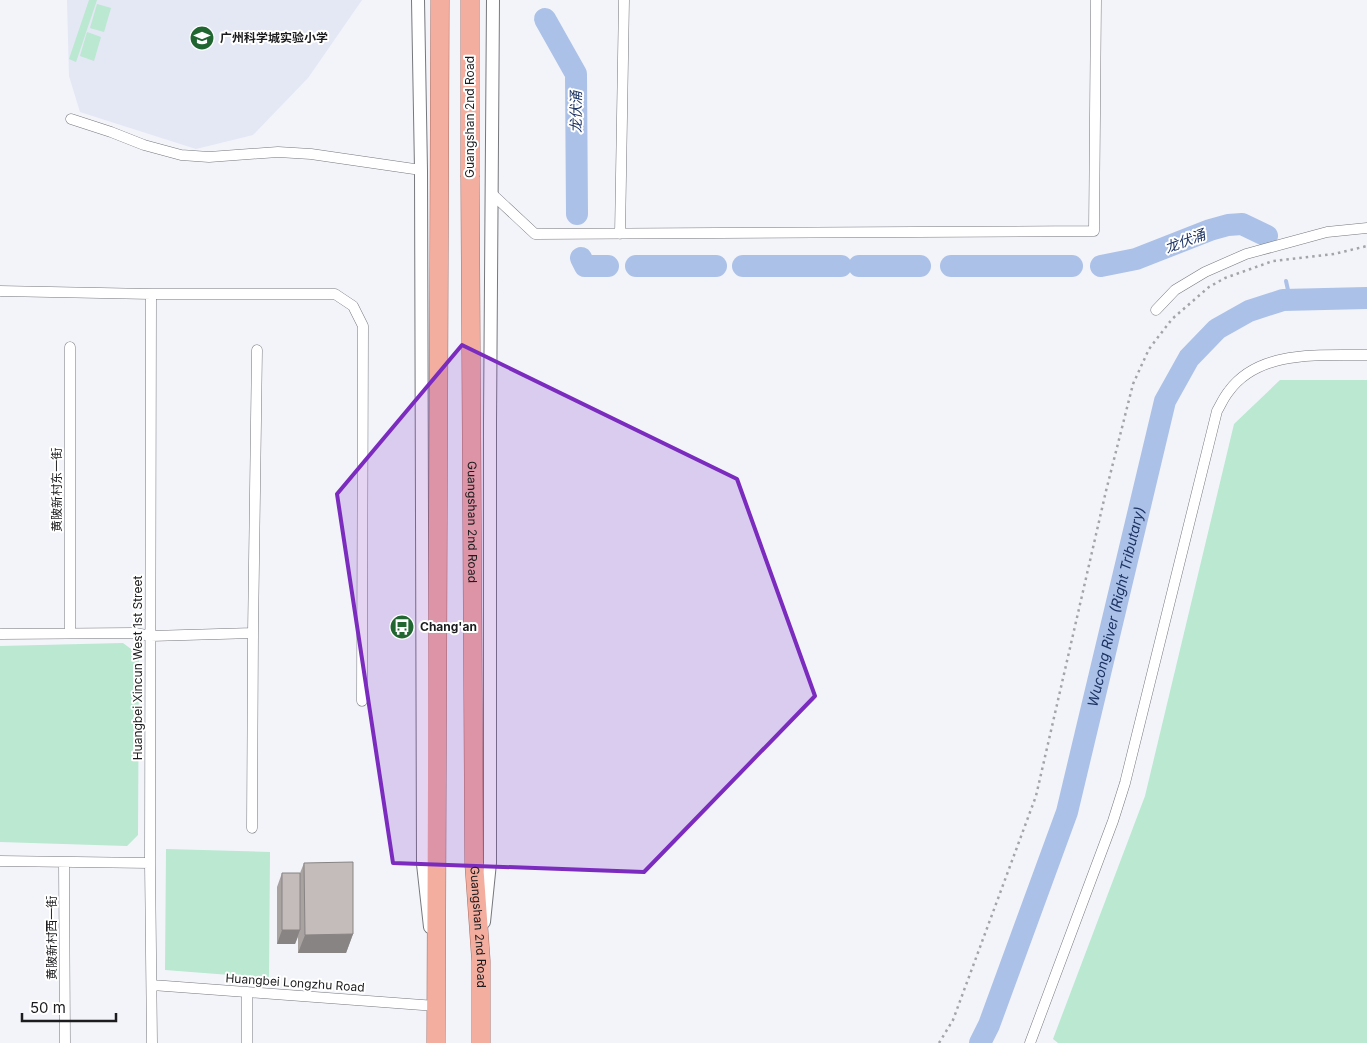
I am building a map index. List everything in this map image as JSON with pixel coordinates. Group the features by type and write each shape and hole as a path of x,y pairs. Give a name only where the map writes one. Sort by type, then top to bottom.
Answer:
{"highway":[{"path":"436,1043 440,0"},
{"name":"Guangshan 2nd Road","path":"470,0 474,863 481,961 481,1043"}],"street":[{"path":"418,0 421,170 423,864 431,932 436,1006"},
{"path":"481,961 490,862 493,0"},
{"path":"620,234 624,0"},
{"path":"491,193 535,234 1094,231 1096,0"},
{"path":"71,119 144,145 181,155 209,157 278,152 311,154 421,170"},
{"path":"1156,310 1175,290 1205,272 1246,254 1327,232 1367,228"},
{"path":"0,291 151,294 335,294 353,306 363,326 362,701"},
{"name":"Huangbei Xincun West 1st Street","path":"151,294 150,863 152,1043"},
{"name":"黄陂新村东一街","path":"70,347 70,633"},
{"path":"252,828 257,350"},
{"path":"1030,1043 1125,783 1217,411 1229,390 1248,372 1269,362 1303,357 1367,355"},
{"path":"0,634 135,633 151,636 254,633"},
{"path":"0,861 150,863"},
{"name":"黄陂新村西一街","path":"64,862 65,1043"},
{"name":"Huangbei Longzhu Road","path":"152,985 436,1006"},
{"path":"247,992 247,1043"}],"path":[{"path":"939,1043 953,1020 1036,796 1106,491 1133,384 1149,349 1172,319 1209,287 1225,278 1273,261 1334,254 1367,246"}],"highlighted area":[{"path":"462,345 737,479 815,696 644,872 393,863 337,494"}],"shaded area":[{"name":"广州科学城实验小学","path":"67,0 362,0 308,78 253,135 196,149 80,112 69,76"}],"green space":[{"path":"89,0 97,0 76,62 69,59"},
{"path":"97,4 111,8 104,32 90,28"},
{"path":"87,32 101,37 94,61 80,56"},
{"path":"1280,380 1367,380 1367,1043 1058,1043 1053,1039 1145,796 1234,424"},
{"path":"123,643 139,655 138,835 127,846 0,842 0,646"},
{"path":"166,849 270,852 269,978 165,970"}],"building":[{"path":"353,862 353,934 305,935 304,863"},
{"path":"282,873 300,873 300,930 282,930"}],"waterway":[{"name":"龙伏涌","path":"545,19 576,74 577,214"},
{"name":"龙伏涌","path":"1101,266 1136,259 1210,230 1228,225 1242,224 1267,236"},
{"name":"龙伏涌","path":"581,258 585,266 608,266"},
{"name":"龙伏涌","path":"636,266 716,266"},
{"name":"龙伏涌","path":"743,266 841,266"},
{"name":"龙伏涌","path":"859,266 920,266"},
{"name":"龙伏涌","path":"951,266 1072,266"},
{"path":"1286,281 1290,299"},
{"name":"Wucong River (Right Tributary)","path":"980,1043 989,1025 1067,812 1165,401 1189,358 1217,329 1249,311 1283,300 1367,298"}],"place":[{"name":"广州科学城实验小学","path":"202,38"},
{"name":"Chang'an","path":"402,627"}]}
